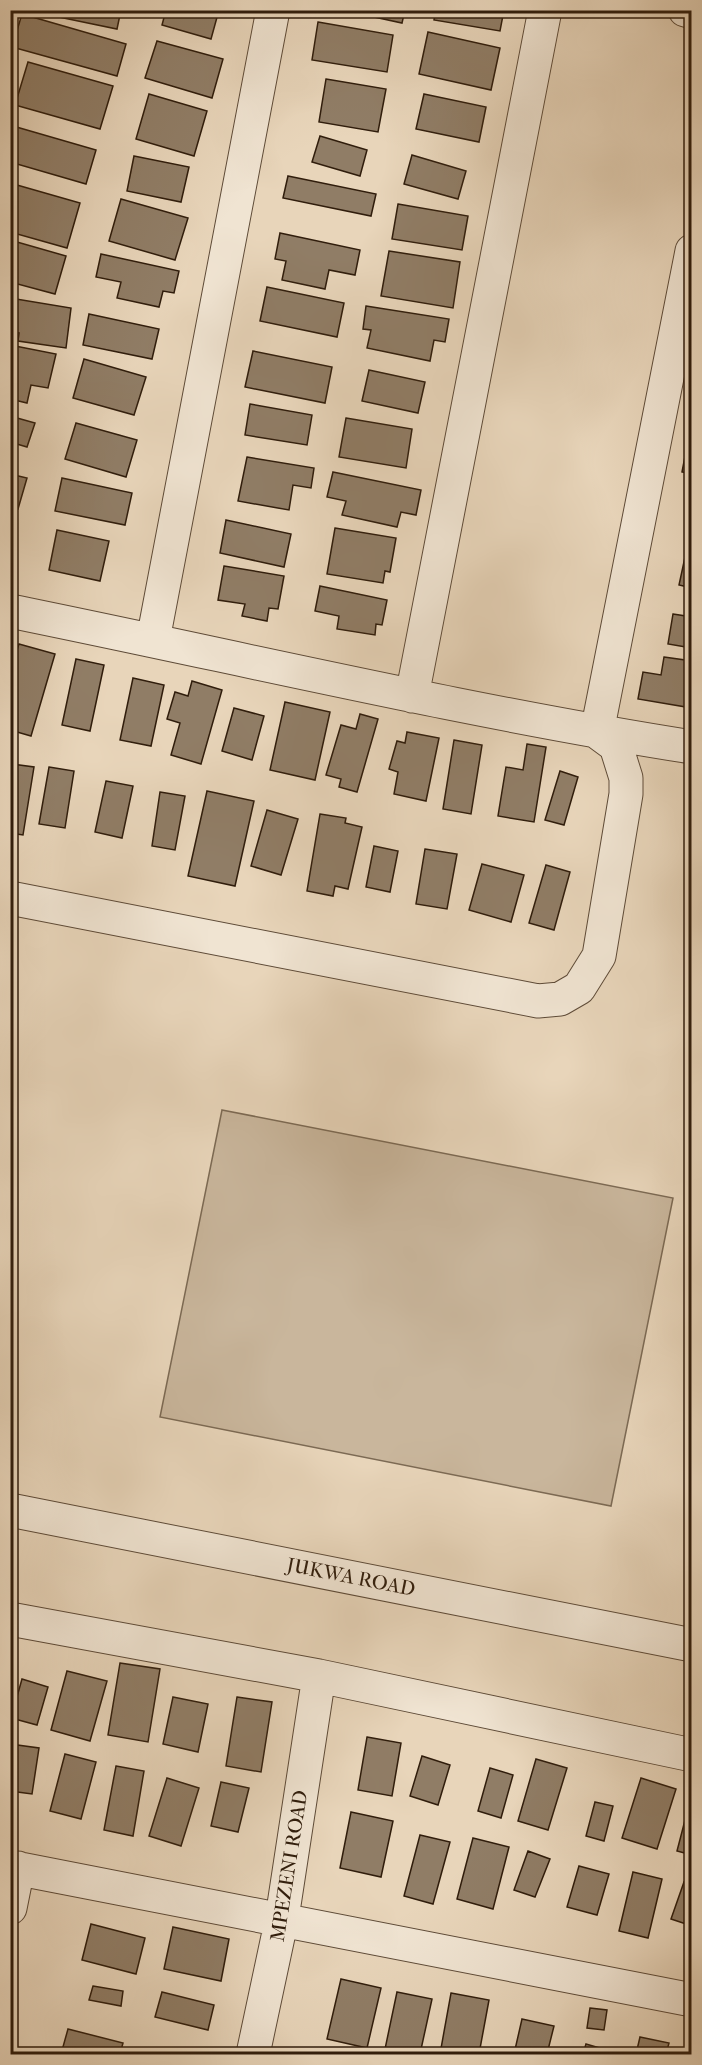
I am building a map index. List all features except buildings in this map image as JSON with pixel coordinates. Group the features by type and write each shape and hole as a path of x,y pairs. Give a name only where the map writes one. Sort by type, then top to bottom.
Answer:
{"street":[{"path":"153,640 273,10"},
{"path":"412,696 545,10"},
{"path":"685,10 692,12"},
{"path":"597,732 692,251"},
{"path":"10,611 412,696 597,732 692,747"},
{"path":"10,898 538,1001 560,999 579,988 599,956 626,794 626,778 616,746 597,732"},
{"name":"JUKWA ROAD","path":"10,1510 692,1645"},
{"path":"10,1619 319,1676 692,1755"},
{"name":"MPEZENI ROAD","path":"253,2055 282,1918 319,1676"},
{"path":"10,1908 14,1867 692,2000"}],"shaded area":[{"path":"222,1110 673,1198 611,1506 160,1417"}]}
